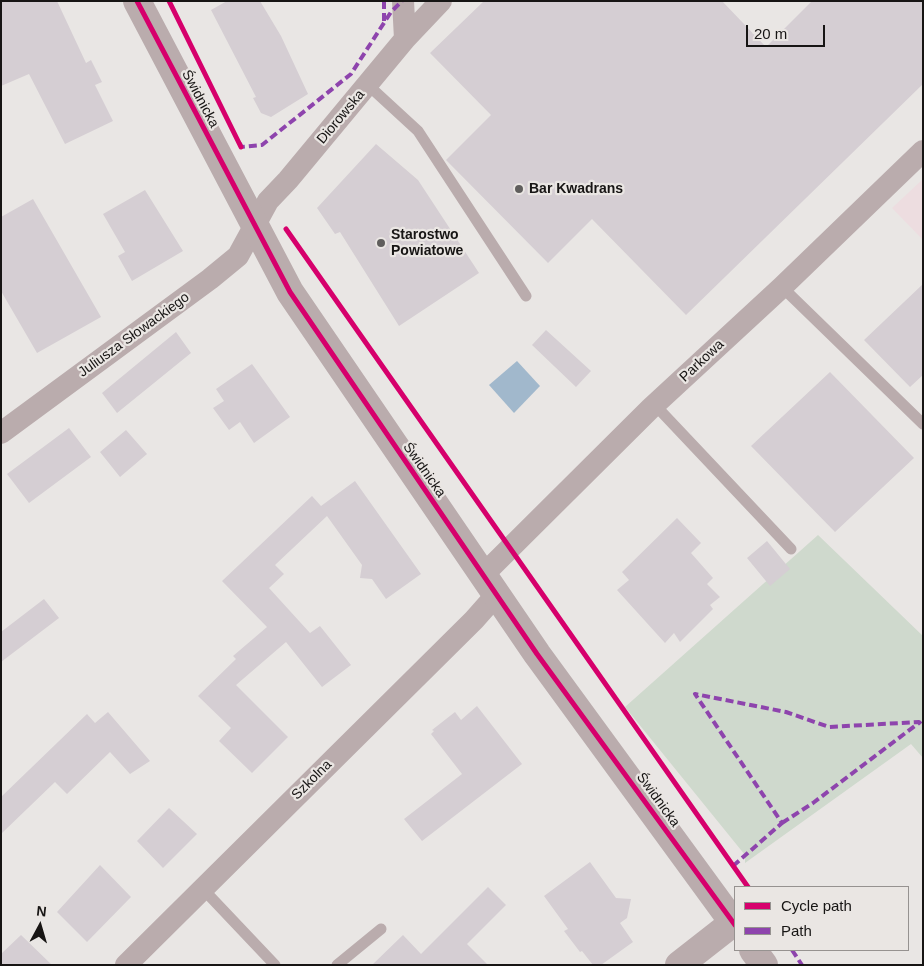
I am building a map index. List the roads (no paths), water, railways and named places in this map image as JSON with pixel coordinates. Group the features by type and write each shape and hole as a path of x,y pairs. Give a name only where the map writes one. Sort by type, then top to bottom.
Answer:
{"street":[{"name":"Świdnicka","path":"137,1 253,225 290,292 490,585 734,923"},
{"path":"403,1 405,39"},
{"name":"Diorowska","path":"253,225 268,201 288,180 405,39 441,1"},
{"name":"Parkowa","path":"490,585 655,405 782,287 923,151"},
{"name":"Juliusza Słowackiego","path":"1,433 229,264 238,256 253,225"},
{"name":"Szkolna","path":"126,965 474,620 490,585"},
{"path":"679,965 734,923"},
{"path":"754,951 764,965"}],"lane":[{"path":"368,85 418,131 526,296"},
{"path":"782,287 923,424"},
{"path":"655,405 791,549"},
{"path":"203,889 275,965"},
{"path":"337,965 381,929"}],"water":[{"path":"517,361 540,386 514,413 489,385"}],"place":[{"name":"Bar Kwadrans","path":"519,189"},
{"name":"Starostwo Powiatowe","path":"381,243"}]}
